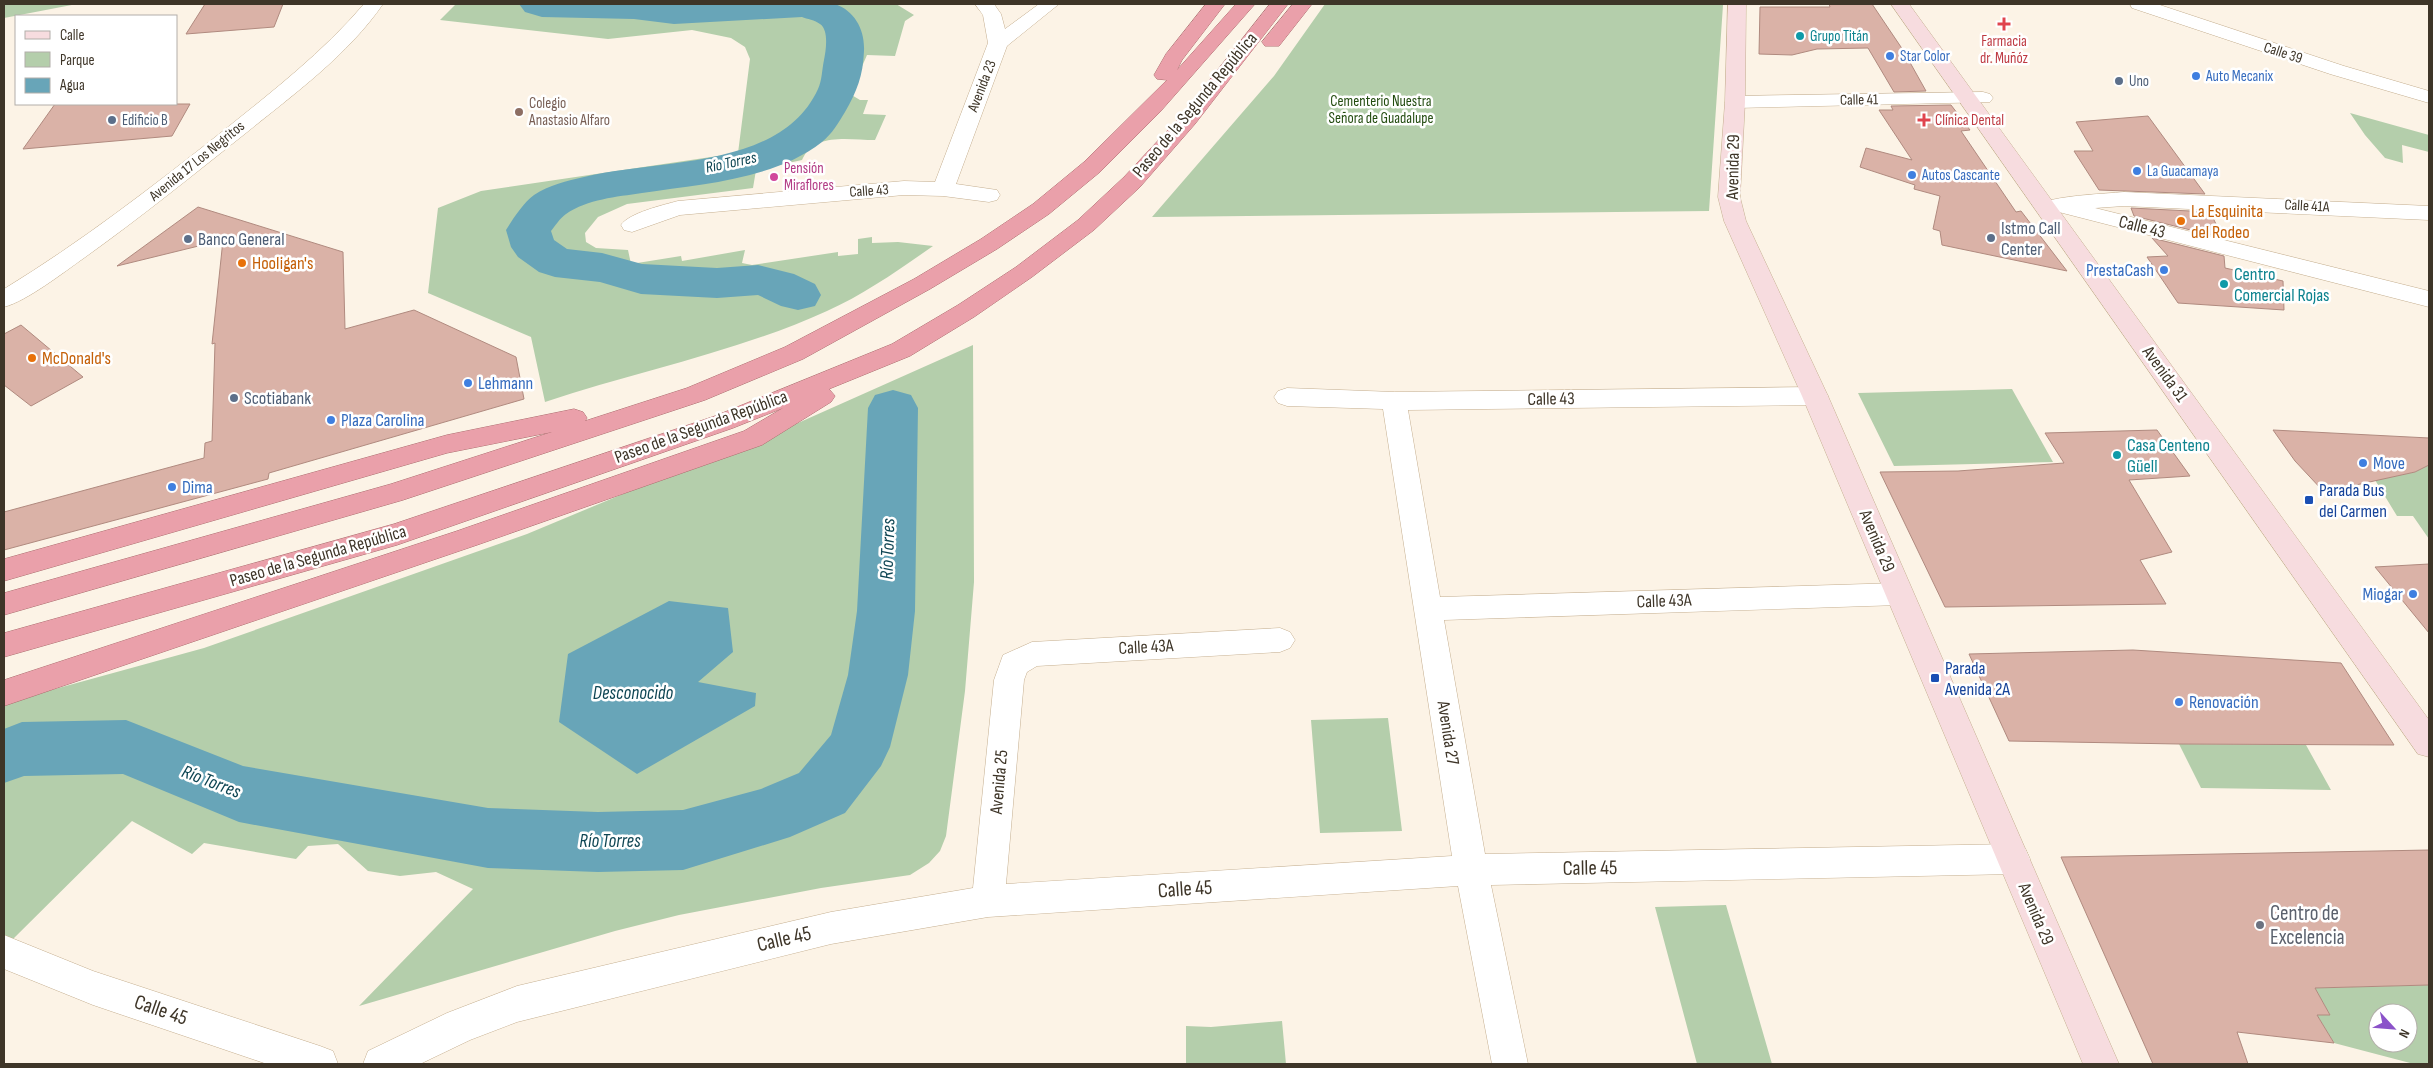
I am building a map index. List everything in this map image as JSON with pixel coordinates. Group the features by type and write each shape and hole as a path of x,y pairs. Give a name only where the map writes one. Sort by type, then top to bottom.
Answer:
{"highway":[{"path":"1153,108 1173,58 1216,4"},
{"name":"Paseo de la Segunda República","path":"4,604 394,493 696,394 794,353 888,303 989,244 1041,209 1092,167 1153,108 1246,4"},
{"name":"Paseo de la Segunda República","path":"4,645 397,534 724,422 901,350 966,311 1024,272 1086,225 1132,182 1188,120 1279,4"},
{"path":"1188,120 1235,88 1303,4"},
{"path":"4,693 467,538 753,438 901,350"},
{"path":"4,570 447,444 696,394"}],"main road":[{"name":"Avenida 29","path":"1737,4 1735,102 1728,197 1736,221 1815,396 2102,1064"},
{"name":"Avenida 31","path":"1900,4 2059,205 2075,237"},
{"name":"Avenida 31","path":"1914,4 1975,98 2235,460 2429,744"},
{"name":"Avenida 31","path":"2235,460 2429,714"}],"street":[{"name":"Avenida 17 Los Negritos","path":"4,299 34,282 163,190 319,61 374,4"},
{"path":"984,4 992,14 998,44"},
{"name":"Avenida 23","path":"943,189 998,44 1050,4"},
{"name":"Calle 39","path":"2139,4 2327,67 2429,97"},
{"name":"Calle 41","path":"1735,102 1975,98"},
{"name":"Calle 43","path":"632,225 669,210 699,205 868,191 943,189 989,195"},
{"name":"Calle 41A","path":"2059,205 2104,199 2124,199 2429,213"},
{"path":"2124,199 2118,203 2117,210 2122,217 2148,229"},
{"name":"Calle 43","path":"2059,205 2429,299"},
{"name":"Calle 43","path":"1286,397 1394,401 1815,396"},
{"name":"Avenida 27","path":"1394,401 1471,870 1510,1064"},
{"name":"Calle 43A","path":"1428,609 1899,594"},
{"name":"Calle 43A","path":"1014,664 1032,654 1280,640"},
{"name":"Avenida 25","path":"988,901 1008,680 1014,664"},
{"name":"Calle 45","path":"382,1064 460,1026 517,1004 831,928 988,901 1471,870 2013,860"},
{"name":"Calle 45","path":"4,952 93,988 320,1064"}],"green space":[{"path":"4,4 77,4 15,15 4,18"},
{"path":"456,4 896,4 914,15 905,21 895,56 867,55 850,94 860,100 868,100 863,114 886,115 875,140 844,139 824,141 808,151 802,160 756,170 753,188 627,204 598,217 585,233 586,242 596,248 628,250 631,264 681,256 682,261 745,250 742,263 752,265 838,252 838,256 858,254 858,239 872,237 872,243 898,242 933,246 855,297 793,325 723,350 545,402 531,337 428,293 438,208 481,191 738,153 750,59 745,47 731,38 692,30 608,39 440,20"},
{"name":"Cementerio Nuestra Señora de Guadalupe","path":"1325,4 1723,5 1709,211 1152,217 1274,76"},
{"path":"2350,113 2429,135 2429,152 2402,145 2403,163 2385,158 2365,135"},
{"path":"973,345 974,582 965,691 946,836 940,851 929,863 910,875 821,888 679,915 615,931 359,1006 473,889 436,872 400,876 368,871 338,844 308,846 296,859 204,843 192,854 132,821 12,940 4,936 4,703 204,648 527,534 762,436 798,423"},
{"path":"2012,389 2053,462 1894,466 1858,393"},
{"path":"2429,465 2429,539 2413,516 2397,516 2375,480 2415,472"},
{"path":"1388,718 1402,831 1320,833 1311,720"},
{"path":"2179,744 2306,745 2331,790 2201,788"},
{"path":"1726,905 1772,1064 1697,1064 1655,907"},
{"path":"2429,985 2429,1064 2414,1064 2372,1053 2418,1053 2418,1003 2368,1003 2368,1052 2334,1043 2317,1015 2330,1015 2315,988"},
{"path":"1282,1021 1286,1064 1186,1064 1186,1026 1211,1027"}],"water":[{"name":"Desconocido","path":"669,601 728,608 733,652 698,682 756,693 755,706 637,774 559,722 568,654"}],"building":[{"path":"205,4 283,4 274,27 186,34"},
{"path":"1829,4 1872,4 1903,50 1926,91 1894,92 1868,48 1817,49 1792,55 1759,54 1760,7 1830,7"},
{"name":"Edificio B","path":"190,104 172,136 23,149 54,105"},
{"path":"1951,105 1970,130 1961,131 2016,212 2021,211 2067,271 1942,245 1940,231 1933,229 1940,196 1914,189 1915,185 1860,167 1866,148 1912,160 1879,110 1893,110 1891,106"},
{"name":"La Guacamaya","path":"2148,116 2205,194 2099,190 2074,151 2093,151 2076,122"},
{"name":"Plaza Carolina","path":"198,207 343,252 345,329 414,310 516,357 524,399 269,473 268,479 4,550 4,512 204,458 205,443 212,441 215,343 212,344 223,240 117,266"},
{"name":"La Esquinita del Rodeo","path":"2131,208 2210,212 2223,238 2134,216"},
{"name":"Centro Comercial Rojas","path":"2152,238 2224,256 2225,268 2283,281 2284,310 2178,303 2147,257 2168,256"},
{"name":"McDonald's","path":"21,325 83,377 31,406 4,385 4,334"},
{"path":"2157,430 2190,476 2129,480 2172,552 2140,560 2166,604 1945,607 1880,472 1958,471 2064,463 2045,433"},
{"name":"Move","path":"2273,430 2429,438 2429,465 2415,472 2324,492 2295,461"},
{"name":"Miogar","path":"2429,564 2429,633 2375,567"},
{"name":"Renovación","path":"2133,650 2341,663 2394,745 2009,741 1969,654"},
{"name":"Centro de Excelencia","path":"2429,850 2429,985 2315,988 2330,1015 2317,1015 2334,1043 2237,1032 2248,1064 2153,1064 2061,857"}],"waterway":[{"name":"Río Torres","path":"538,4 542,6 634,8 674,13 755,7 806,6 834,16 844,31 845,51 839,88 820,120 809,132 784,148 760,158 719,168 598,187 574,193 549,205 528,230 534,247 555,262 602,268 641,279 717,283 758,280 778,285 798,295"},
{"name":"Río Torres","path":"4,756 22,749 126,747 239,794 488,838 598,842 683,840 767,816 822,793 859,747 878,675 886,611 893,408"}],"place":[{"name":"Farmacia dr. Muñóz","path":"2004,24"},
{"name":"Grupo Titán","path":"1800,36"},
{"name":"Star Color","path":"1890,56"},
{"name":"Auto Mecanix","path":"2196,76"},
{"name":"Uno","path":"2119,81"},
{"name":"Colegio Anastasio Alfaro","path":"519,112"},
{"name":"Edificio B","path":"112,120"},
{"name":"Clínica Dental","path":"1924,120"},
{"name":"La Guacamaya","path":"2137,171"},
{"name":"Autos Cascante","path":"1912,175"},
{"name":"Pensión Miraflores","path":"774,177"},
{"name":"La Esquinita del Rodeo","path":"2181,221"},
{"name":"Istmo Call Center","path":"1991,238"},
{"name":"Banco General","path":"188,239"},
{"name":"Hooligan's","path":"242,263"},
{"name":"PrestaCash","path":"2164,270"},
{"name":"Centro Comercial Rojas","path":"2224,284"},
{"name":"McDonald's","path":"32,358"},
{"name":"Lehmann","path":"468,383"},
{"name":"Scotiabank","path":"234,398"},
{"name":"Plaza Carolina","path":"331,420"},
{"name":"Casa Centeno Güell","path":"2117,455"},
{"name":"Move","path":"2363,463"},
{"name":"Dima","path":"172,487"},
{"name":"Parada Bus del Carmen","path":"2309,500"},
{"name":"Miogar","path":"2413,594"},
{"name":"Parada Avenida 2A","path":"1935,678"},
{"name":"Renovación","path":"2179,702"},
{"name":"Centro de Excelencia","path":"2260,925"}]}
